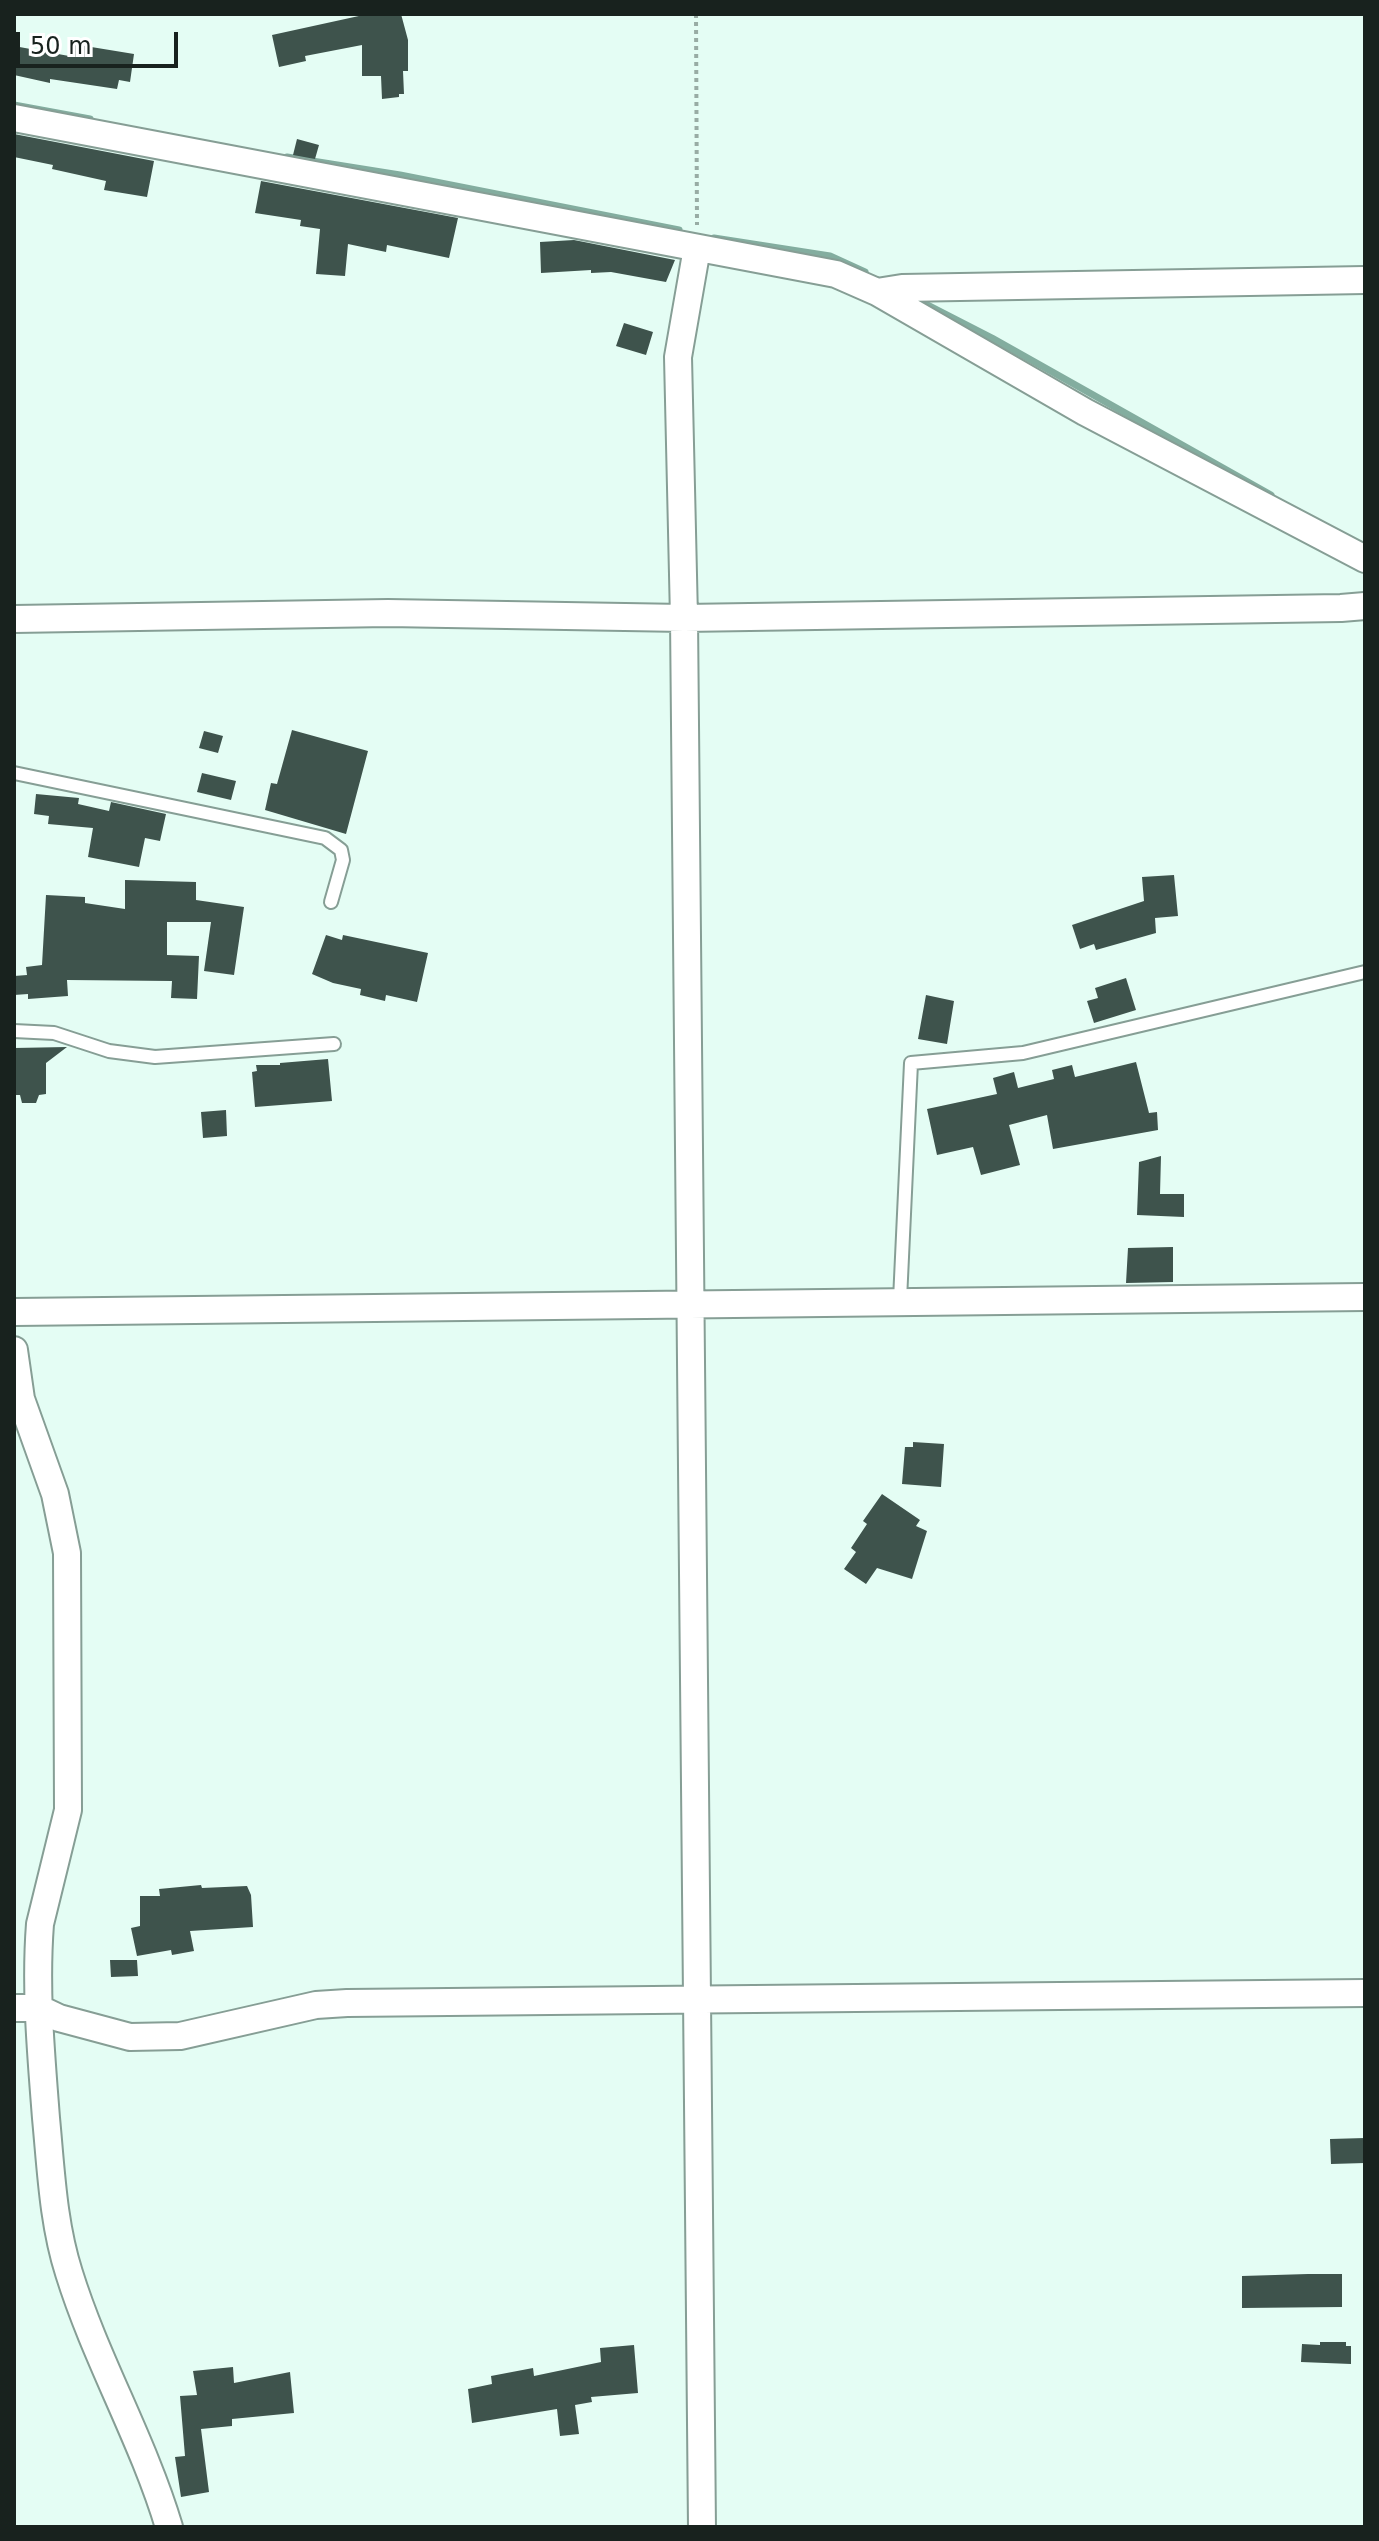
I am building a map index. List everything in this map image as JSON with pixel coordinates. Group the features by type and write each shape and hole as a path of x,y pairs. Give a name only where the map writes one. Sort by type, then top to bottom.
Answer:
{"street":[{"path":"14,118 821,270 877,292 1085,412 1365,559"},
{"path":"697,248 678,357 692,1306 702,2527"},
{"path":"877,292 918,288 1365,280"},
{"path":"14,619 388,613 684,618 1024,615 1365,606"},
{"path":"14,1312 1365,1297"},
{"path":"14,1350 21,1399 55,1494 67,1553 68,1810 40,1924 26,2008 59,2241 83,2316 135,2435 169,2527"},
{"path":"26,2008 130,2037 180,2036 316,2005 1365,1993"}],"lane":[{"path":"14,773 325,838 341,850 343,860 331,902"},
{"path":"900,1300 911,1063 1023,1053 1365,972"},
{"path":"14,1031 54,1033 109,1051 155,1057 334,1044"}],"path":[{"path":"696,14 697,248"}],"building":[{"path":"368,14 401,14 408,40 408,71 403,71 404,94 399,94 399,97 382,99 381,76 362,76 362,45 305,56 306,61 279,67 272,35"},
{"path":"73,44 134,54 130,82 119,80 117,89 50,79 50,83 14,75 14,46 69,56"},
{"path":"14,134 154,161 147,197 104,190 106,181 14,157"},
{"path":"297,139 319,145 315,159 293,155"},
{"path":"261,181 458,218 449,258 387,245 386,252 348,244 345,276 316,274 320,229 300,226 301,220 255,213"},
{"path":"574,240 675,260 666,282 611,272 591,273 591,270 541,273 540,242"},
{"path":"624,323 653,332 646,355 616,346"},
{"path":"292,730 368,751 346,834 265,810 271,783 277,784"},
{"path":"204,731 223,736 218,753 199,748"},
{"path":"202,773 236,781 231,800 197,792"},
{"path":"36,794 79,798 78,804 109,811 111,802 166,814 160,841 145,838 139,867 88,857 93,828 48,824 49,816 34,814"},
{"path":"1174,875 1178,916 1155,918 1156,933 1096,950 1094,944 1080,949 1072,925 1144,901 1142,877"},
{"path":"125,880 196,882 196,900 244,907 234,975 204,971 211,922 167,922 167,955 199,956 197,999 171,998 172,981 67,980 68,996 28,999 28,994 14,995 14,976 27,975 26,967 42,965 46,895 85,897 85,903 125,909"},
{"path":"326,935 342,940 343,935 428,953 417,1002 386,995 385,1001 360,995 361,989 333,983 312,974"},
{"path":"1126,978 1136,1010 1094,1023 1087,1001 1098,998 1095,988"},
{"path":"926,995 954,1001 947,1044 918,1039"},
{"path":"67,1047 46,1063 46,1094 39,1095 36,1103 22,1103 20,1095 14,1095 14,1048"},
{"path":"328,1059 332,1101 255,1107 252,1072 257,1071 256,1065"},
{"path":"1136,1062 1149,1113 1157,1112 1158,1130 1053,1149 1047,1115 1009,1125 1020,1165 981,1175 973,1147 937,1155 927,1109 997,1094 993,1078 1014,1072 1018,1088 1054,1079 1052,1070 1072,1065 1075,1077"},
{"path":"226,1110 227,1136 203,1138 201,1112"},
{"path":"1161,1156 1160,1194 1184,1194 1184,1217 1137,1215 1139,1162"},
{"path":"1173,1247 1173,1282 1126,1283 1128,1248"},
{"path":"913,1442 944,1444 941,1487 902,1484 905,1447 913,1447"},
{"path":"882,1494 920,1520 916,1526 927,1531 912,1579 877,1568 866,1584 844,1569 856,1552 851,1548 867,1524 863,1521"},
{"path":"201,1885 202,1888 247,1886 251,1895 253,1927 190,1931 194,1951 172,1955 171,1950 137,1956 131,1928 140,1926 140,1896 160,1896 159,1889"},
{"path":"110,1960 137,1960 138,1976 111,1977"},
{"path":"1365,2138 1365,2163 1331,2164 1330,2139"},
{"path":"1342,2274 1342,2307 1242,2308 1242,2276"},
{"path":"1320,2342 1346,2342 1346,2346 1351,2346 1351,2364 1301,2362 1302,2344 1320,2345"},
{"path":"634,2345 638,2393 591,2397 592,2402 575,2405 579,2434 560,2436 557,2409 472,2423 468,2389 492,2384 491,2376 533,2368 534,2376 601,2362 600,2348"},
{"path":"233,2367 234,2383 290,2372 294,2413 232,2419 232,2426 201,2429 209,2492 181,2497 175,2457 185,2456 180,2396 197,2395 193,2371"}],"waterway":[{"path":"14,105 90,119"},
{"path":"287,157 400,175 679,230"},
{"path":"714,238 830,256 865,272"},
{"path":"914,298 992,338 1271,495"}]}
